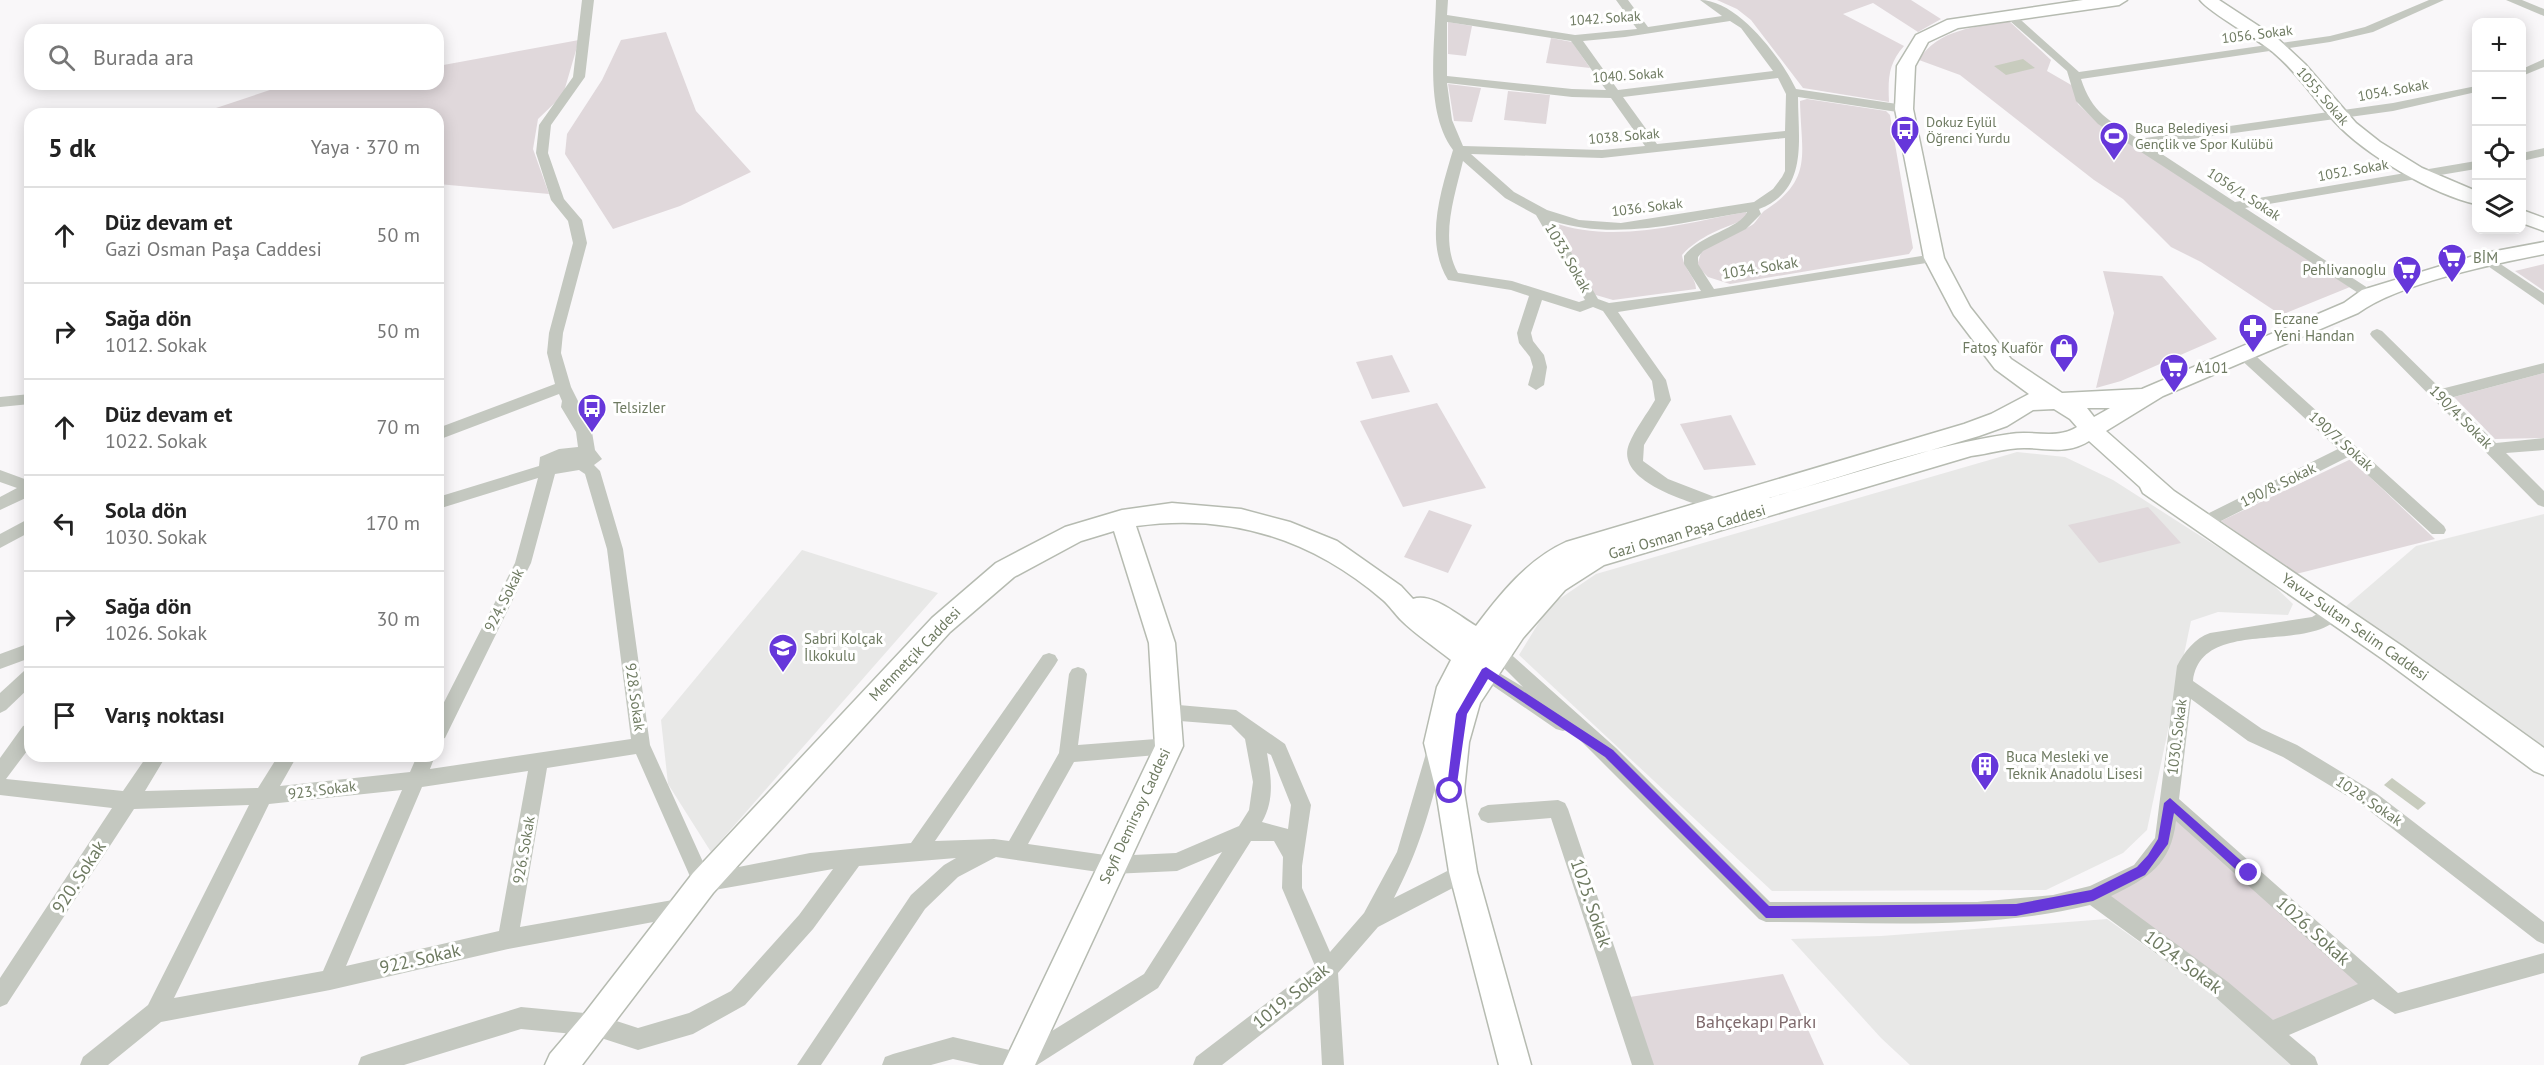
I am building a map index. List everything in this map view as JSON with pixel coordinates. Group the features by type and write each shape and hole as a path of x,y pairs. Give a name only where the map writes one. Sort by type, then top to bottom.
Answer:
{"main road":[{"path":"2119,0 2008,14 1953,24 1922,39 1906,66 1904,109 1934,258 1961,310 2003,364 2019,408 2018,416 2023,427 2057,443 2083,437 2090,429 2155,392 2242,352 2351,308 2369,295 2487,259 2544,248"},
{"name":"1055. Sokak","path":"2208,0 2275,45 2291,59 2338,115 2373,146 2417,174 2472,196"},
{"path":"2526,218 2544,225"},
{"name":"Yavuz Sultan Selim Caddesi","path":"2003,364 2078,413 2090,429 2164,494"},
{"name":"Gazi Osman Paşa Caddesi","path":"1450,791 1462,714 1483,656 1531,578 1561,555 1589,543 1971,430 1999,420 2029,402 2116,400 2155,392"},
{"name":"Gazi Osman Paşa Caddesi","path":"1515,1065 1463,872 1450,791 1437,743 1449,687 1552,587 1576,567 1597,558 1971,448 2022,440 2057,443"},
{"name":"Yavuz Sultan Selim Caddesi","path":"2057,443 2095,456 2164,494 2334,611 2544,763"},
{"name":"Mehmetçik Caddesi","path":"561,1065 596,1025 704,883 941,625 983,586 1005,570 1050,544 1122,519 1172,512 1241,518 1282,528 1305,535 1328,548 1392,593 1412,614 1483,656"},
{"name":"Seyfi Demirsoy Caddesi","path":"1019,1064 1169,746 1162,643 1122,519"}],"street":[{"path":"587,452 584,432 569,407 570,401 563,387 554,353 556,333 580,243 575,220 558,200 542,153 545,125 579,77 588,0"},
{"name":"1036. Sokak","path":"1442,0 1441,79 1447,124 1459,150 1500,189 1542,214 1577,224 1621,227 1752,207 1772,198 1787,182 1791,171 1791,92 1781,74 1745,26 1706,0"},
{"path":"1622,0 1645,31"},
{"name":"1056. Sokak","path":"2073,76 2275,45 2296,45 2369,30 2438,0"},
{"path":"2512,0 2544,14"},
{"name":"1056/1. Sokak","path":"2008,14 2072,70 2082,101 2102,121 2369,295"},
{"name":"1042. Sokak","path":"1442,18 1575,38 1645,31 1734,17"},
{"path":"1575,38 1654,148"},
{"path":"2526,72 2544,63"},
{"name":"1040. Sokak","path":"1441,79 1572,93 1615,94 1781,74"},
{"name":"1054. Sokak","path":"2136,143 2338,115 2472,90"},
{"path":"1791,92 1904,109"},
{"name":"1038. Sokak","path":"1459,150 1602,154 1792,134"},
{"path":"1459,150 1444,223 1442,256 1447,270 1457,279 1512,286 1580,307 1593,302 1608,308 1659,380 1663,400 1636,445 1635,463 1643,472 1719,505"},
{"path":"2526,156 2544,152"},
{"name":"1052. Sokak","path":"2234,206 2472,166"},
{"path":"1710,293 1691,264 1691,256 1706,240 1749,222 1754,214 1752,207"},
{"name":"1033. Sokak","path":"1542,214 1593,302"},
{"name":"1034. Sokak","path":"1608,308 1934,258"},
{"path":"2487,259 2544,300"},
{"path":"1536,385 1537,355 1526,343 1524,333 1537,294"},
{"name":"190/4. Sokak","path":"2377,333 2544,501"},
{"name":"190/7. Sokak","path":"2242,352 2438,530"},
{"path":"2440,394 2544,368"},
{"path":"444,432 563,387"},
{"path":"0,402 24,400"},
{"path":"2493,449 2544,444"},
{"name":"190/8. Sokak","path":"2205,522 2351,449"},
{"name":"928. Sokak","path":"444,502 526,475 547,465 559,455 587,452 597,463 601,478 601,502"},
{"name":"928. Sokak","path":"547,465 581,464 592,471 615,549 641,745 704,883"},
{"name":"924. Sokak","path":"444,720 523,563 547,465"},
{"path":"0,476 24,486"},
{"path":"0,504 24,491"},
{"path":"0,542 24,528"},
{"name":"1030. Sokak","path":"1483,656 1609,754 1766,912 2016,910 2093,895 2141,871 2164,841 2186,666 2191,656 2210,640 2316,623 2334,611"},
{"path":"0,662 24,652"},
{"path":"917,851 1049,660"},
{"path":"1015,849 1068,754 1078,674"},
{"path":"0,705 24,682"},
{"name":"1028. Sokak","path":"2184,684 2255,735 2290,751 2369,799 2544,934"},
{"path":"1167,712 1236,718 1254,735 1278,750 1300,805 1292,888 1327,970 1333,1065"},
{"path":"893,1065 953,1048 1019,1064 1151,981 1194,917 1258,812 1263,783 1254,735"},
{"path":"0,773 24,740"},
{"name":"1019. Sokak","path":"1204,1065 1327,970 1371,920 1406,855 1416,827 1437,743"},
{"name":"923. Sokak","path":"0,788 129,800 263,797 414,779 641,745"},
{"path":"1068,754 1169,746"},
{"name":"926. Sokak","path":"508,939 539,761"},
{"name":"920. Sokak","path":"0,997 153,762"},
{"name":"922. Sokak","path":"91,1065 156,1012 263,797 284,762"},
{"path":"330,980 423,762"},
{"name":"1026. Sokak","path":"2170,803 2376,987"},
{"name":"1025. Sokak","path":"1488,813 1558,809 1643,1065"},
{"path":"704,883 810,862 852,860 917,851 994,848 1015,849 1112,865 1177,862 1246,832 1267,831 1280,834 1294,856"},
{"path":"808,1065 918,902 951,871 994,848"},
{"path":"369,1065 521,1018 596,1025 638,1039 693,1023 738,998 806,922 852,860"},
{"name":"1019. Sokak","path":"1371,920 1463,872"},
{"name":"1024. Sokak","path":"2093,895 2220,989 2307,1065"},
{"name":"922. Sokak","path":"156,1012 330,980 508,939 684,908"},
{"path":"2271,1032 2376,987 2395,1004 2544,963"}],"shaded area":[{"path":"2023,59 2035,68 2006,75 1994,66"},
{"path":"2017,452 2065,457 2113,480 2266,578 2293,604 2288,615 2218,612 2191,621 2147,830 2123,853 2046,890 1772,891 1519,655 1549,606 1596,574"},
{"path":"2544,514 2544,750 2344,608 2416,546"},
{"name":"Sabri Kolçak İlkokulu","path":"802,550 938,593 711,852 668,784 661,720"},
{"path":"2392,778 2426,803 2418,810 2384,785"},
{"path":"2107,919 2231,1007 2294,1065 1910,1065 1881,1038 1791,939 1881,936"}],"green space":[{"path":"1717,0 1911,0 1941,19 1918,32 1873,3 1843,14 1904,46 1890,72 1889,102 1803,88 1751,20 1737,9"},
{"name":"Buca Belediyesi Gençlik ve Spor Kulübü","path":"2009,21 2051,60 2047,71 2073,86 2078,104 2098,123 2350,287 2281,315 2201,262 2171,247 2123,199 2094,180 1960,75 1919,60 1936,42 1947,36 1971,28"},
{"path":"1448,22 1472,26 1466,56 1448,54"},
{"path":"666,32 696,111 751,172 680,206 613,229 565,154 567,134 602,80 621,40"},
{"path":"1551,38 1572,42 1590,68 1546,63"},
{"path":"579,40 563,95 538,119 533,149 549,194 444,185 444,108 216,108 270,90 444,90 444,65"},
{"path":"1448,84 1481,88 1472,122 1454,121"},
{"path":"1508,91 1550,95 1546,124 1504,120"},
{"path":"1807,99 1886,111 1890,115 1913,248 1909,254 1730,284 1708,277 1697,266 1702,249 1754,224 1762,213 1791,188 1798,176 1802,151 1800,101"},
{"path":"1746,212 1747,219 1720,229 1689,248 1682,255 1696,289 1613,300 1589,293 1552,222 1576,229 1624,232 1674,226"},
{"path":"2544,264 2544,291 2515,271"},
{"path":"2103,271 2162,276 2217,339 2121,381 2096,388 2114,313"},
{"path":"1392,355 1410,392 1372,399 1356,362"},
{"path":"2544,373 2544,438 2495,439 2454,397"},
{"path":"1437,403 1486,488 1403,507 1360,421"},
{"path":"1731,415 1756,465 1704,470 1680,424"},
{"path":"2351,459 2435,539 2296,574 2221,521"},
{"path":"2148,507 2181,543 2099,563 2068,525"},
{"path":"1429,510 1472,525 1448,573 1404,557"},
{"path":"2170,803 2376,987 2271,1032 2093,895 2152,858"},
{"name":"Bahçekapı Parkı","path":"1783,974 1824,1065 1643,1065 1623,998"}],"place":[{"name":"Dokuz Eylül Öğrenci Yurdu","path":"1905,156"},
{"name":"Buca Belediyesi Gençlik ve Spor Kulübü","path":"2114,162"},
{"name":"BİM","path":"2452,284"},
{"name":"Pehlivanoglu","path":"2407,296"},
{"name":"Eczane Yeni Handan","path":"2253,354"},
{"name":"Fatoş Kuaför","path":"2064,374"},
{"name":"A101","path":"2174,394"},
{"name":"Telsizler","path":"592,434"},
{"name":"Sabri Kolçak İlkokulu","path":"783,674"},
{"name":"Buca Mesleki ve Teknik Anadolu Lisesi","path":"1985,792"}],"route":[{"path":"1450,791 1462,714 1486,672 1609,754 1766,912 2016,910 2093,895 2141,871 2152,858 2164,841 2170,803 2249,873"}]}
